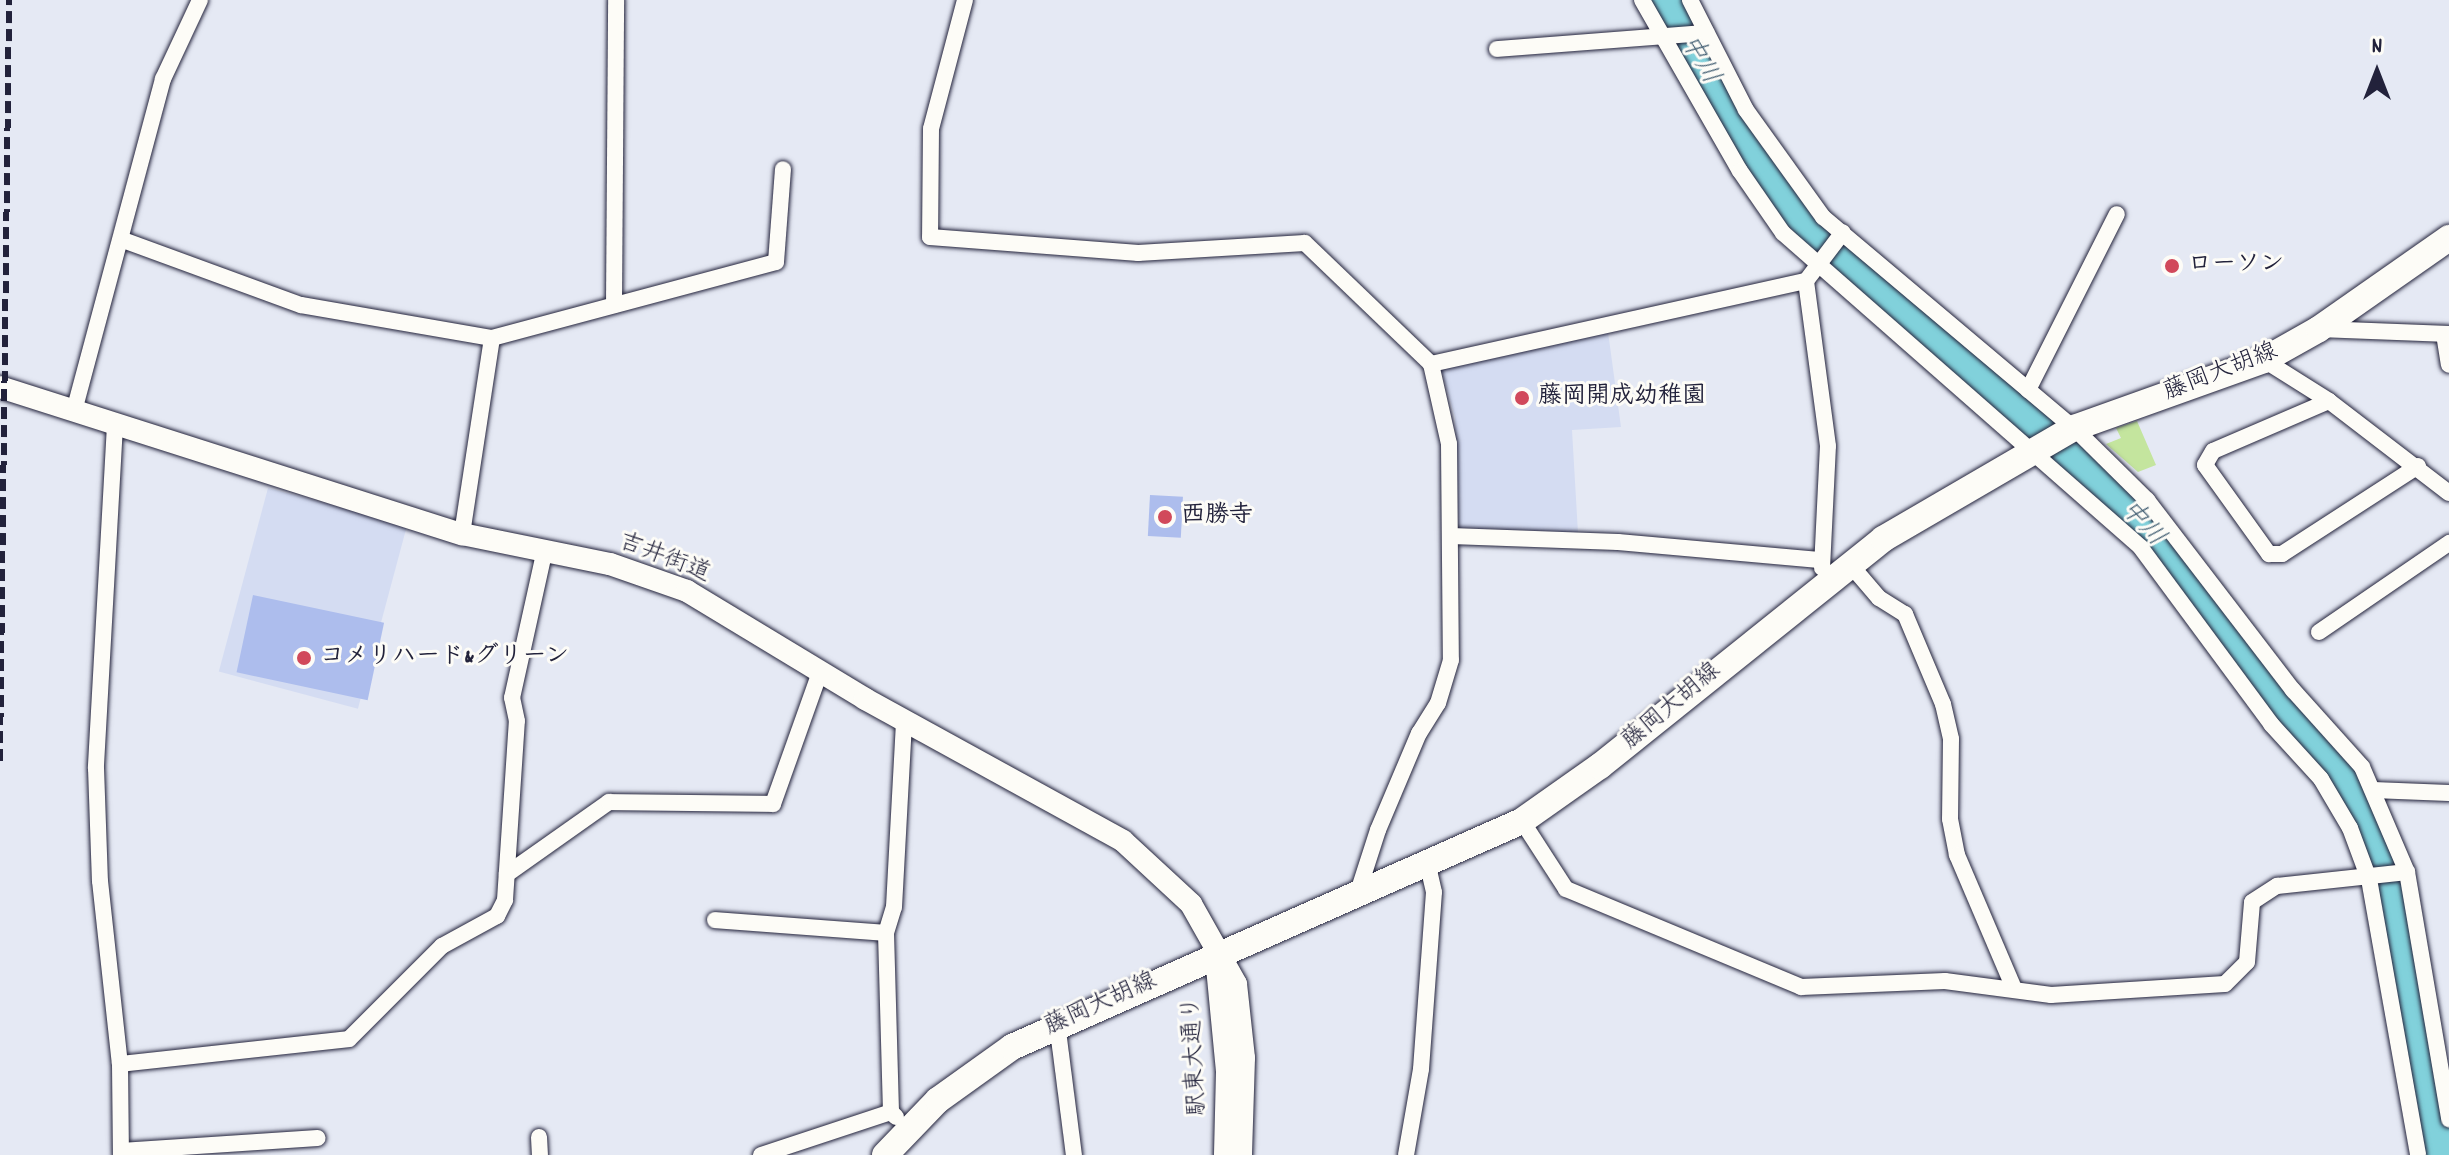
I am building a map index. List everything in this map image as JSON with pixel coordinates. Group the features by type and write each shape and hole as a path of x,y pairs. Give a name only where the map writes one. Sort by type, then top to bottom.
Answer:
{"main road":[{"name":"藤岡大胡線","path":"885,1155 900,1120 1057,1023 1428,866 1522,821 1600,766 1823,570 1849,563 2050,442 2264,360 2319,329 2449,238"},
{"name":"吉井街道","path":"0,387 462,534 545,549 687,591 904,721 1123,841 1153,864 1191,904 1216,955 1236,984 1244,1058 1241,1155"},
{"name":"駅東大通り","path":"1216,955 1227,1072 1225,1155"}],"street":[{"path":"74,411 123,240 163,79 200,0"},
{"path":"614,305 616,0"},
{"path":"965,0 931,129 930,237 1138,253 1305,243 1431,364 1449,444 1451,660 1438,703 1419,733 1378,830 1357,896"},
{"path":"1642,0 1740,171 1783,233 1818,268 2050,442 2147,500 2293,690 2362,767 2407,872 2449,1119"},
{"path":"1690,0 1764,138 1823,217 2028,390 2050,442 2141,548 2271,724 2321,779 2350,828 2369,879 2418,1155"},
{"path":"1497,49 1706,33"},
{"path":"123,240 301,305 492,338 776,262 783,169"},
{"path":"2028,390 2117,214"},
{"path":"1431,364 1806,281 1843,232"},
{"path":"1451,536 1618,542 1823,570 1828,446 1806,281"},
{"path":"2319,329 2446,334 2449,365"},
{"path":"462,534 492,338"},
{"path":"2264,360 2329,401 2418,466 2449,493"},
{"path":"2329,401 2213,451 2205,465 2269,554 2282,554 2418,466"},
{"path":"115,425 96,768 100,881 120,1064 121,1153 318,1138"},
{"path":"2319,632 2449,543"},
{"path":"120,1064 349,1039 442,946 497,916 505,900 507,874 517,721 512,698 545,549"},
{"path":"1849,563 1879,598 1905,614 1943,704 1951,739 1950,819 1957,855 2013,986"},
{"path":"507,874 609,802 773,804 820,672"},
{"path":"761,1155 900,1120 886,933 894,907 904,721"},
{"path":"2373,790 2449,793"},
{"path":"1522,821 1566,889 1801,987 1945,981 2013,986 2051,995 2225,984 2247,962 2252,902 2277,886 2369,879 2407,872"},
{"path":"1406,1155 1421,1069 1434,892 1428,866"},
{"path":"715,920 886,933"},
{"path":"1057,1023 1074,1155"},
{"path":"539,1137 540,1155"}],"shaded area":[{"path":"1608,332 1621,427 1572,430 1578,533 1459,531 1455,417 1441,368"},
{"path":"268,488 407,525 358,709 219,672"}],"green space":[{"path":"2137,421 2156,465 2138,472 2106,444 2121,438 2116,428"}],"building":[{"name":"西勝寺","path":"1150,495 1183,497 1181,538 1148,536"},
{"path":"253,595 384,623 368,700 237,672"}],"waterway":[{"name":"中川","path":"1664,0 1773,186 1865,281 2099,477 2155,535 2242,647 2261,685 2345,779 2383,864 2410,1022 2441,1155"}],"railway":[{"path":"0,761 9,0"}],"place":[{"name":"ローソン","path":"2172,266"},
{"name":"藤岡開成幼稚園","path":"1522,398"},
{"name":"西勝寺","path":"1165,517"},
{"name":"コメリハード&グリーン","path":"304,658"}]}
